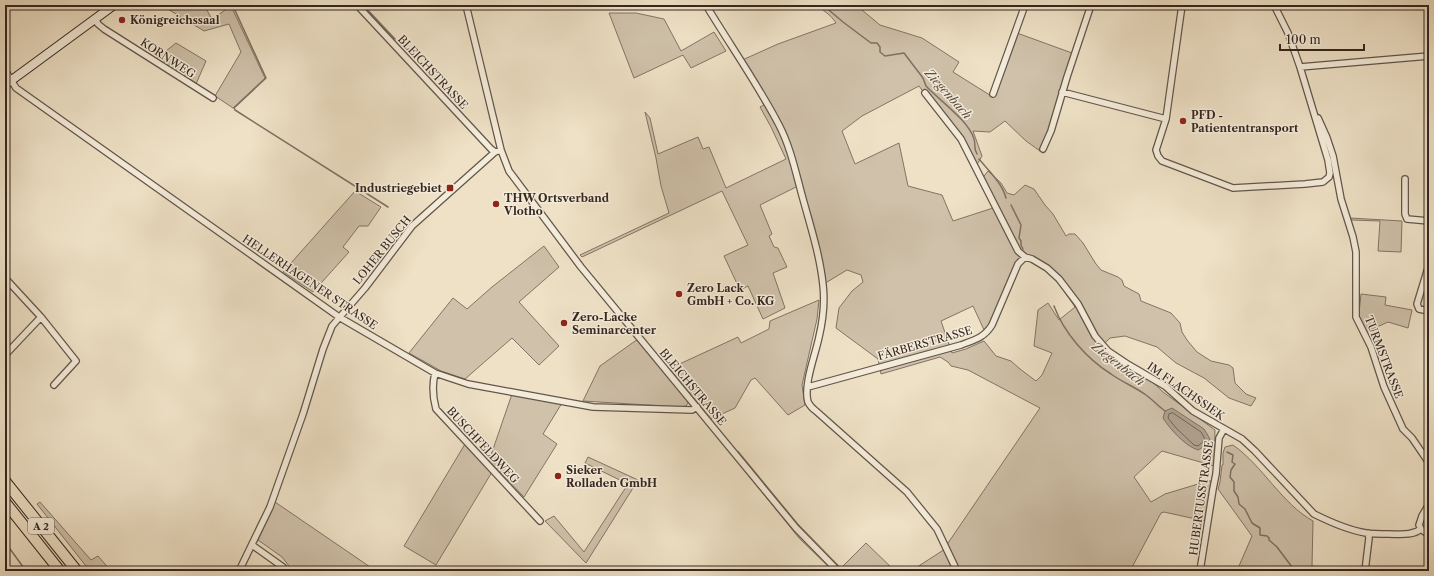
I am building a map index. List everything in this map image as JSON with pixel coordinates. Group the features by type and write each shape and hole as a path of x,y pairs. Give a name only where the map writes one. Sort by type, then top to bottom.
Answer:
{"highway":[{"name":"A 2","path":"5,481 77,571"},
{"name":"A 2","path":"5,502 60,571"}],"street":[{"path":"8,82 114,5"},
{"name":"BLEICHSTRASSE","path":"357,5 491,149 498,151 509,171 576,261 796,528 838,571"},
{"path":"466,5 498,151"},
{"path":"706,5 756,85 778,124 786,140 796,170 817,252 824,294 823,317 808,387 809,404 816,412 908,492 937,529 948,548 957,571"},
{"path":"993,94 1025,5"},
{"path":"1043,149 1051,131 1062,92 1091,5"},
{"path":"1062,92 1166,119 1182,5"},
{"name":"TURMSTRASSE","path":"1166,119 1156,150 1162,161 1233,188 1305,184 1325,181 1330,173 1328,160 1300,67 1288,33 1274,5"},
{"name":"KORNWEG","path":"95,19 104,29 213,98"},
{"path":"1300,67 1429,56"},
{"name":"HELLERHAGENER STRASSE","path":"5,70 8,82 16,88 339,317 435,373 468,384 593,407 692,410 697,407"},
{"name":"IM FLACHSSIEK","path":"925,93 961,139 1018,251 1025,257 1032,259 1047,268 1059,279 1078,304 1095,336 1108,351 1165,386 1193,411 1242,439 1314,514 1343,527 1368,533 1408,534 1416,533 1421,529"},
{"name":"TURMSTRASSE","path":"1312,110 1319,119 1331,150 1341,199 1353,236 1356,252 1356,317 1371,347 1384,387 1403,429 1412,438 1429,463"},
{"name":"LOHER BUSCH","path":"239,571 272,501 332,326 365,288 412,226 498,151"},
{"path":"1406,179 1405,214 1407,219 1429,221"},
{"path":"1429,245 1428,268 1418,304 1419,309 1429,311"},
{"name":"FÄRBERSTRASSE","path":"808,387 961,345 984,336 992,325 1018,264 1025,257"},
{"path":"5,278 41,317 76,361 54,385"},
{"path":"7,353 41,317"},
{"name":"BUSCHFELDWEG","path":"435,373 433,378 433,396 436,409 540,521"},
{"name":"HUBERTUSSTRASSE","path":"1200,571 1216,474 1219,438 1224,429"},
{"path":"1429,504 1420,522 1421,529 1429,535"},
{"path":"1365,571 1368,533"},
{"path":"252,545 287,571"}],"shaded area":[{"path":"161,5 204,5 212,19 231,6 265,78 233,108 215,96 241,52 229,24 204,31"},
{"path":"815,5 856,5 880,25 922,38 959,62 953,72 993,97 1017,33 1072,53 1054,114 1040,151 1026,141 1005,121 990,132 973,131 982,156 975,168 970,156 919,86 862,116 842,131 855,164 899,143 908,186 942,195 953,221 996,206 981,180 988,171 1001,183 1007,193 1014,195 1025,185 1034,189 1053,214 1066,236 1069,234 1075,234 1083,243 1101,270 1122,280 1124,286 1139,294 1141,301 1171,313 1180,323 1182,332 1197,352 1211,361 1229,365 1233,368 1235,383 1246,394 1256,398 1251,406 1229,398 1204,378 1176,363 1157,347 1125,336 1110,338 1101,347 1139,369 1163,392 1215,430 1214,466 1162,451 1134,477 1151,502 1165,494 1212,481 1205,521 1164,512 1161,513 1130,571 911,571 945,549 1040,408 968,370 951,366 940,357 881,374 878,359 836,328 839,308 852,291 863,282 861,275 847,270 822,285 798,186 760,205 772,234 769,236 774,247 778,248 787,267 773,273 785,308 763,319 748,286 740,290 724,256 748,245 722,191 582,257 580,255 669,213 661,186 645,112 650,118 658,154 698,137 703,149 709,147 726,188 786,159 760,107 764,105 740,61 778,44 836,23 829,15","holes":["1025,258 1046,269 1059,284 1075,307 1059,320 1048,303 1038,310 1034,346 1052,353 1042,375 1036,381 1011,361 996,356 984,341 952,353 941,321 973,306 985,332 990,327 1018,264"]},
{"path":"609,13 636,13 664,19 681,51 714,32 726,51 691,68 683,55 634,78"},
{"path":"176,43 206,61 196,84 156,59"},
{"path":"355,191 381,207 368,226 359,226 343,247 349,252 313,292 283,272"},
{"path":"1350,218 1402,221 1401,252 1378,251 1380,221 1351,220"},
{"path":"544,246 559,267 519,302 559,346 539,365 512,338 465,379 441,371 409,353 453,298 467,309"},
{"path":"1361,294 1386,297 1385,305 1412,310 1408,328 1388,322 1366,332 1359,314"},
{"path":"819,300 817,319 802,385 805,405 788,415 755,378 751,380 735,408 711,419 671,370 673,367 738,337 741,343 769,329 770,321"},
{"path":"638,339 687,399 688,403 686,406 680,407 583,401 600,366"},
{"path":"512,394 562,403 543,434 557,444 524,497 489,461"},
{"path":"465,444 492,472 436,565 404,546"},
{"path":"1233,445 1254,463 1292,505 1313,521 1312,566 1361,571 1243,571 1239,566 1252,536 1218,489 1225,447"},
{"path":"738,451 798,524 841,568 866,543 895,571 833,571 799,538 732,455"},
{"path":"588,457 638,480 586,563 545,521 554,516 584,552 628,484 585,463"},
{"path":"40,502 91,560 98,556 111,571 98,571 86,566 37,504"},
{"path":"275,502 376,571 293,571 282,557 258,540"}],"water":[{"path":"1172,408 1204,429 1210,439 1207,445 1198,450 1188,445 1174,432 1163,418 1165,411"}],"waterway":[{"path":"363,5 395,39"},
{"name":"Ziegenbach","path":"823,5 871,43 877,43 880,47 880,52 885,56 904,53 923,78 926,86 966,125 974,139 977,154"},
{"path":"233,6 266,78 234,108 235,110 388,207"},
{"name":"Ziegenbach","path":"979,159 998,182 1006,198"},
{"name":"Ziegenbach","path":"1011,205 1021,225 1019,238 1023,249"},
{"name":"Ziegenbach","path":"1054,306 1058,316 1070,335 1093,361 1115,377 1146,395 1165,411"},
{"name":"Ziegenbach","path":"1227,452 1233,455 1232,462 1235,464 1231,470 1230,477 1234,482 1234,491 1238,497 1239,504 1245,509 1252,523 1260,528 1260,535 1267,536 1269,538 1269,540 1277,547 1292,567 1293,571"},
{"path":"5,542 26,571"}],"place":[{"name":"Königreichssaal","path":"122,20"},
{"name":"PFD - Patiententransport","path":"1183,121"},
{"name":"Industriegebiet","path":"450,188"},
{"name":"THW Ortsverband Vlotho","path":"496,204"},
{"name":"Zero Lack GmbH + Co. KG","path":"679,294"},
{"name":"Zero-Lacke Seminarcenter","path":"564,323"},
{"name":"Sieker Rolladen GmbH","path":"558,476"}]}
